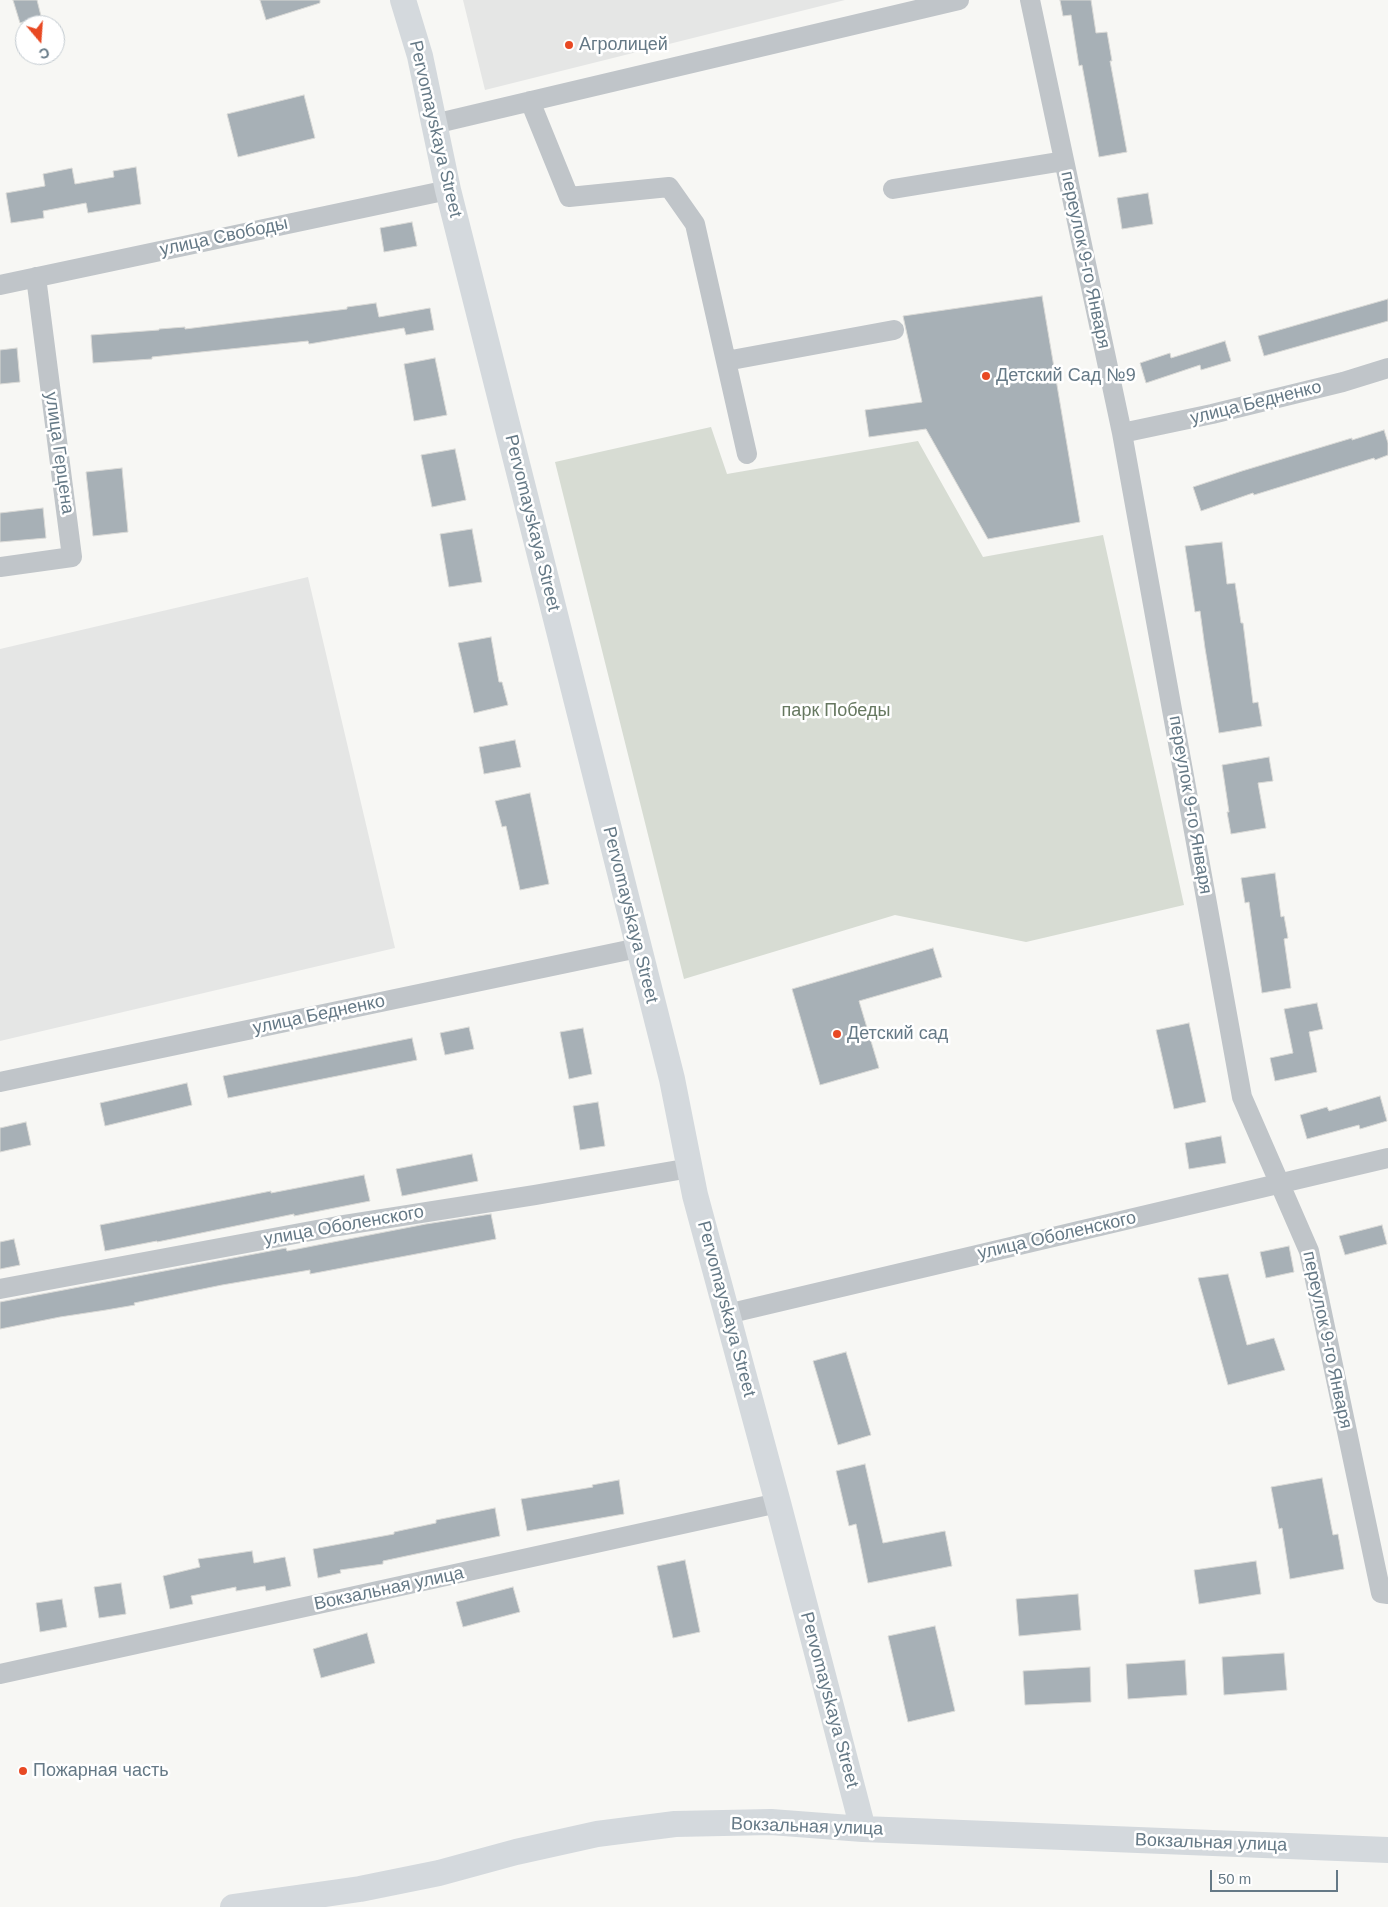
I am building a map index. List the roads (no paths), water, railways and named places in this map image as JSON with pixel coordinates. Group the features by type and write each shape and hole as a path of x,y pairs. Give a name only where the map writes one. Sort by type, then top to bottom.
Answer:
{"main road":[{"name":"Pervomayskaya Street","path":"403,0 420,56 448,190 672,1079 695,1195 863,1829"},
{"name":"Вокзальная улица","path":"233,1907 360,1889 439,1873 516,1852 597,1834 675,1824 771,1822 863,1829 1388,1850"}],"street":[{"path":"434,124 959,0"},
{"name":"переулок 9-го Января","path":"1030,0 1122,433 1242,1097 1310,1251 1381,1594 1388,1594"},
{"path":"530,101 569,197 669,187 695,224 747,454"},
{"path":"893,189 1064,162"},
{"name":"улица Свободы","path":"0,285 448,190"},
{"name":"улица Герцена","path":"0,567 72,557 36,277"},
{"path":"726,360 894,330"},
{"name":"улица Бедненко","path":"1122,433 1222,412 1343,382 1388,368"},
{"name":"улица Бедненко","path":"0,1082 638,948"},
{"name":"улица Оболенского","path":"727,1314 1388,1158"},
{"name":"улица Оболенского","path":"0,1289 338,1226 690,1168"},
{"name":"Вокзальная улица","path":"0,1674 778,1503"}],"place":[{"name":"Агролицей","path":"569,45"},
{"name":"Детский Сад №9","path":"986,376"},
{"name":"Детский сад","path":"837,1034"},
{"name":"Пожарная часть","path":"23,1771"}],"park label":[{"name":"парк Победы","path":"836,711"}]}
